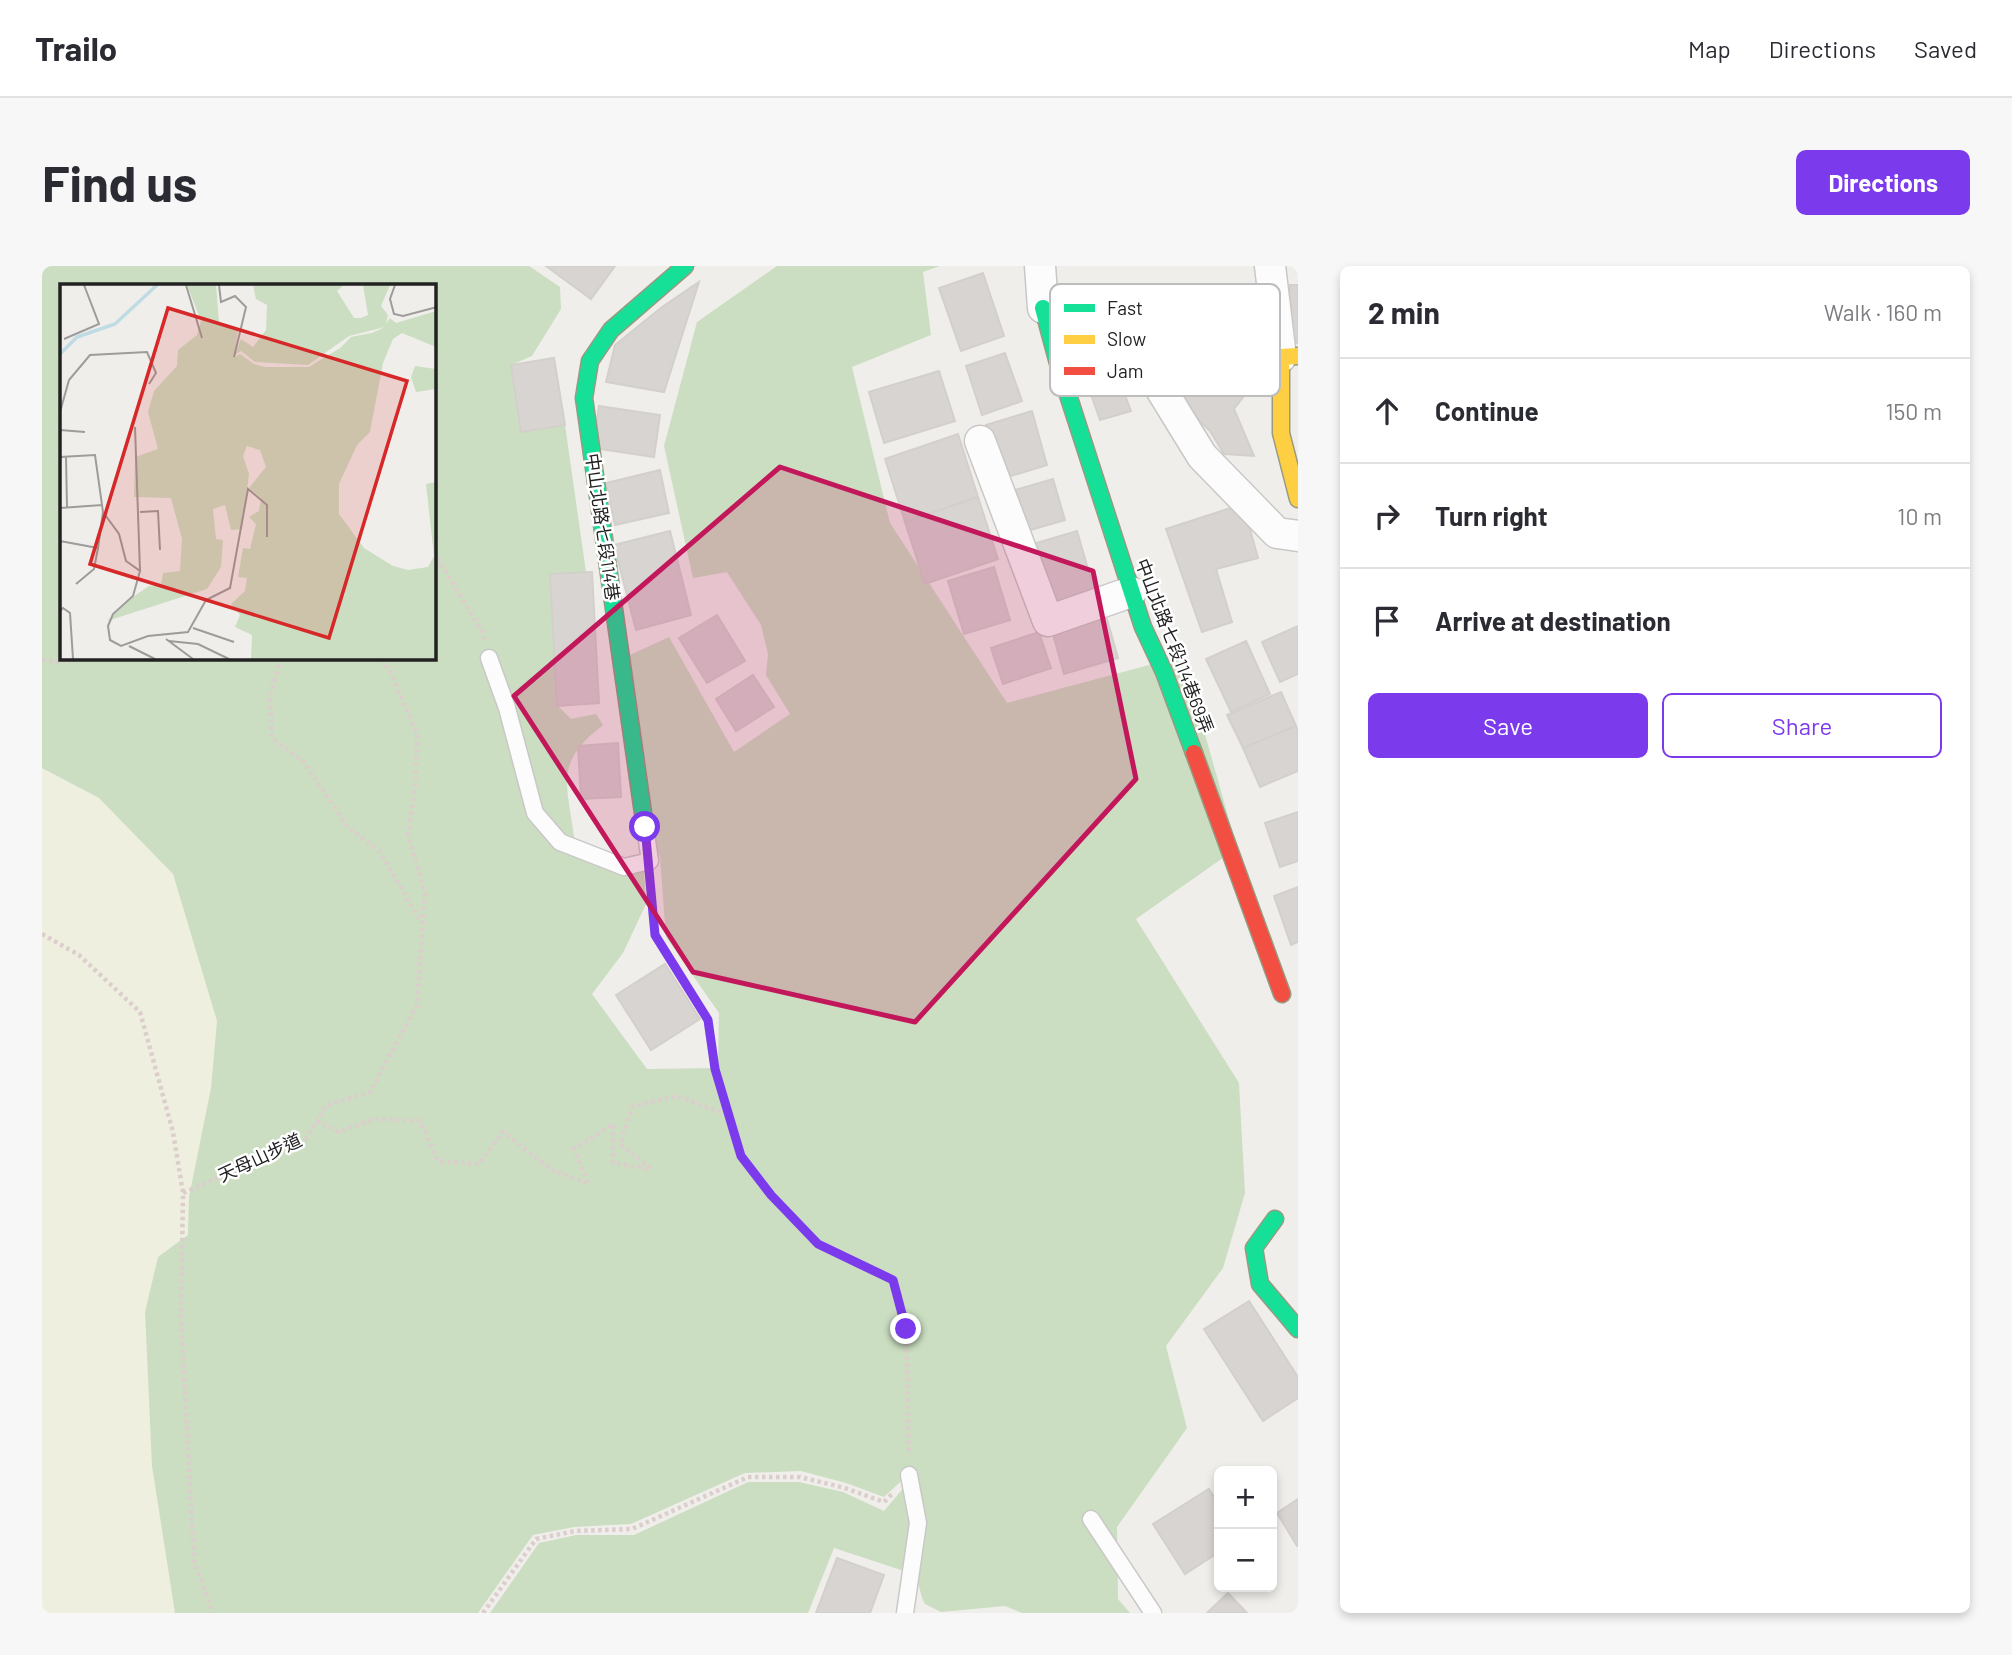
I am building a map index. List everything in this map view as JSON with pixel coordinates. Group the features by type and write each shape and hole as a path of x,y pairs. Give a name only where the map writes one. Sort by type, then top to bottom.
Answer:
{"street":[{"name":"中山北路七段114巷","path":"645,827 584,398 590,361 611,330 685,266"},
{"path":"1040,266 1043,308 1050,307"},
{"path":"1270,266 1274,284"},
{"name":"中山北路七段114巷69弄","path":"1043,308 1050,334"},
{"path":"1280,311 1290,356 1281,433 1298,499"},
{"name":"中山北路七段114巷69弄","path":"1068,396 1143,627 1164,673 1282,994"},
{"path":"1165,396 1202,456 1277,533 1298,537"},
{"path":"980,441 1048,621 1131,592"},
{"path":"1275,1219 1254,1248 1260,1284 1298,1329"}],"lane":[{"path":"489,658 507,708 536,813 560,842 624,867 650,861 645,827"},
{"path":"905,1613 918,1524 909,1475"},
{"path":"1091,1519 1153,1613"}],"path":[{"path":"436,555 482,631 489,658"},
{"path":"42,660 67,660"},
{"path":"280,660 270,696 272,738 304,762 348,827 380,852 423,924"},
{"name":"天母山步道","path":"183,1193 306,1139 327,1105 370,1092 417,1005 425,894 408,834 415,787 417,734 390,671 382,660"},
{"path":"484,1613 536,1539 575,1531 632,1530 748,1477 800,1477 845,1488 884,1502 909,1475 906,1329 893,1280 818,1244 771,1195 741,1156 715,1069 708,1020 655,935 650,861"},
{"path":"42,934 79,955 140,1012 173,1132 183,1193 181,1317 194,1561 213,1613"},
{"path":"317,1121 338,1132 375,1119 420,1121 438,1161 479,1164 503,1132 552,1170 589,1184 574,1150 613,1124 613,1163 651,1169 621,1144 633,1106 677,1096 729,1116"}],"highlighted area":[{"path":"780,467 1093,571 1136,779 915,1022 693,972 514,696"}],"green space":[{"path":"42,266 529,266 560,287 561,309 532,356 511,365 521,432 565,425 586,572 550,574 557,705 571,719 596,714 603,725 587,738 570,763 567,787 574,837 623,873 644,869 646,904 623,953 592,994 647,1069 718,1068 719,1013 666,937 660,857 648,825 619,660 669,637 734,752 790,714 766,675 768,654 761,625 727,572 693,578 664,446 697,322 777,266 940,266 923,272 931,335 852,367 890,523 1007,703 1183,656 1237,848 1136,919 1239,1083 1245,1193 1223,1268 1166,1346 1187,1428 1117,1527 1118,1599 1130,1613 1022,1613 1005,1606 941,1612 925,1604 918,1582 923,1528 912,1471 884,1497 801,1471 745,1473 631,1524 574,1527 533,1535 478,1613 175,1613 152,1466 145,1312 158,1257 188,1235 189,1197 211,1088 217,1021 173,874 99,798 42,768"},
{"path":"42,768 99,798 173,874 217,1021 211,1088 189,1197 188,1235 158,1257 145,1312 152,1466 175,1613 42,1613"},
{"path":"748,1482 799,1482 843,1492 884,1511 906,1485 912,1526 909,1562 901,1570 834,1548 808,1613 490,1613 539,1543 576,1535 634,1535"}],"building":[{"path":"546,266 615,266 591,299"},
{"path":"983,273 1004,336 961,351 939,288"},
{"path":"699,282 664,392 606,382 615,345 662,307"},
{"path":"1290,285 1298,285 1298,343 1284,345"},
{"path":"1005,353 1022,401 982,415 966,366"},
{"path":"554,358 565,425 521,432 511,365"},
{"path":"939,371 955,421 884,443 869,392"},
{"path":"1092,396 1125,396 1131,411 1100,420"},
{"path":"1183,396 1244,396 1234,409 1254,456 1224,454 1210,431 1191,413"},
{"path":"599,406 660,415 654,457 593,448"},
{"path":"1032,411 1047,465 1001,479 986,425"},
{"path":"958,434 978,497 905,522 885,459"},
{"path":"660,470 669,513 615,525 606,483"},
{"path":"1053,479 1065,520 1027,531 1015,490"},
{"path":"978,497 998,559 925,584 905,522"},
{"path":"1243,504 1258,558 1216,569 1232,622 1202,632 1166,529"},
{"path":"670,531 691,615 636,630 614,545"},
{"path":"1077,531 1095,593 1048,607 1030,545"},
{"path":"994,567 1010,620 964,634 948,581"},
{"path":"592,572 599,703 557,706 550,574"},
{"path":"1105,612 1118,658 1064,674 1051,627"},
{"path":"717,615 745,661 707,683 679,638"},
{"path":"1298,626 1298,674 1280,682 1262,642"},
{"path":"1039,632 1051,668 1003,684 991,648"},
{"path":"1246,641 1270,694 1231,712 1206,659"},
{"path":"753,675 774,707 736,731 716,699"},
{"path":"1281,692 1296,726 1243,748 1227,715"},
{"path":"1296,726 1298,771 1260,787 1243,748"},
{"path":"618,743 621,797 581,799 578,746"},
{"path":"1298,812 1298,861 1280,867 1265,823"},
{"path":"1298,887 1298,942 1291,945 1274,896"},
{"path":"665,964 700,1019 651,1050 616,995"},
{"path":"1249,1301 1298,1377 1298,1398 1263,1421 1204,1329"},
{"path":"1209,1489 1214,1497 1214,1555 1185,1574 1153,1524"},
{"path":"1298,1499 1297,1546 1277,1513"},
{"path":"837,1558 884,1575 870,1613 816,1613"},
{"path":"1228,1593 1247,1613 1207,1613"}],"traffic: fast":[{"path":"645,827 584,398 590,361 611,330 685,266"},
{"path":"1043,308 1050,334"},
{"path":"1068,396 1143,627 1164,672 1194,753"},
{"path":"1275,1219 1254,1248 1260,1284 1298,1329"}],"traffic: slow":[{"path":"1298,356 1281,357 1281,433 1298,499"}],"traffic: jam":[{"path":"1194,753 1282,994"}],"route":[{"path":"645,827 655,935 708,1020 715,1069 741,1156 771,1195 818,1244 893,1280 906,1329"}]}
